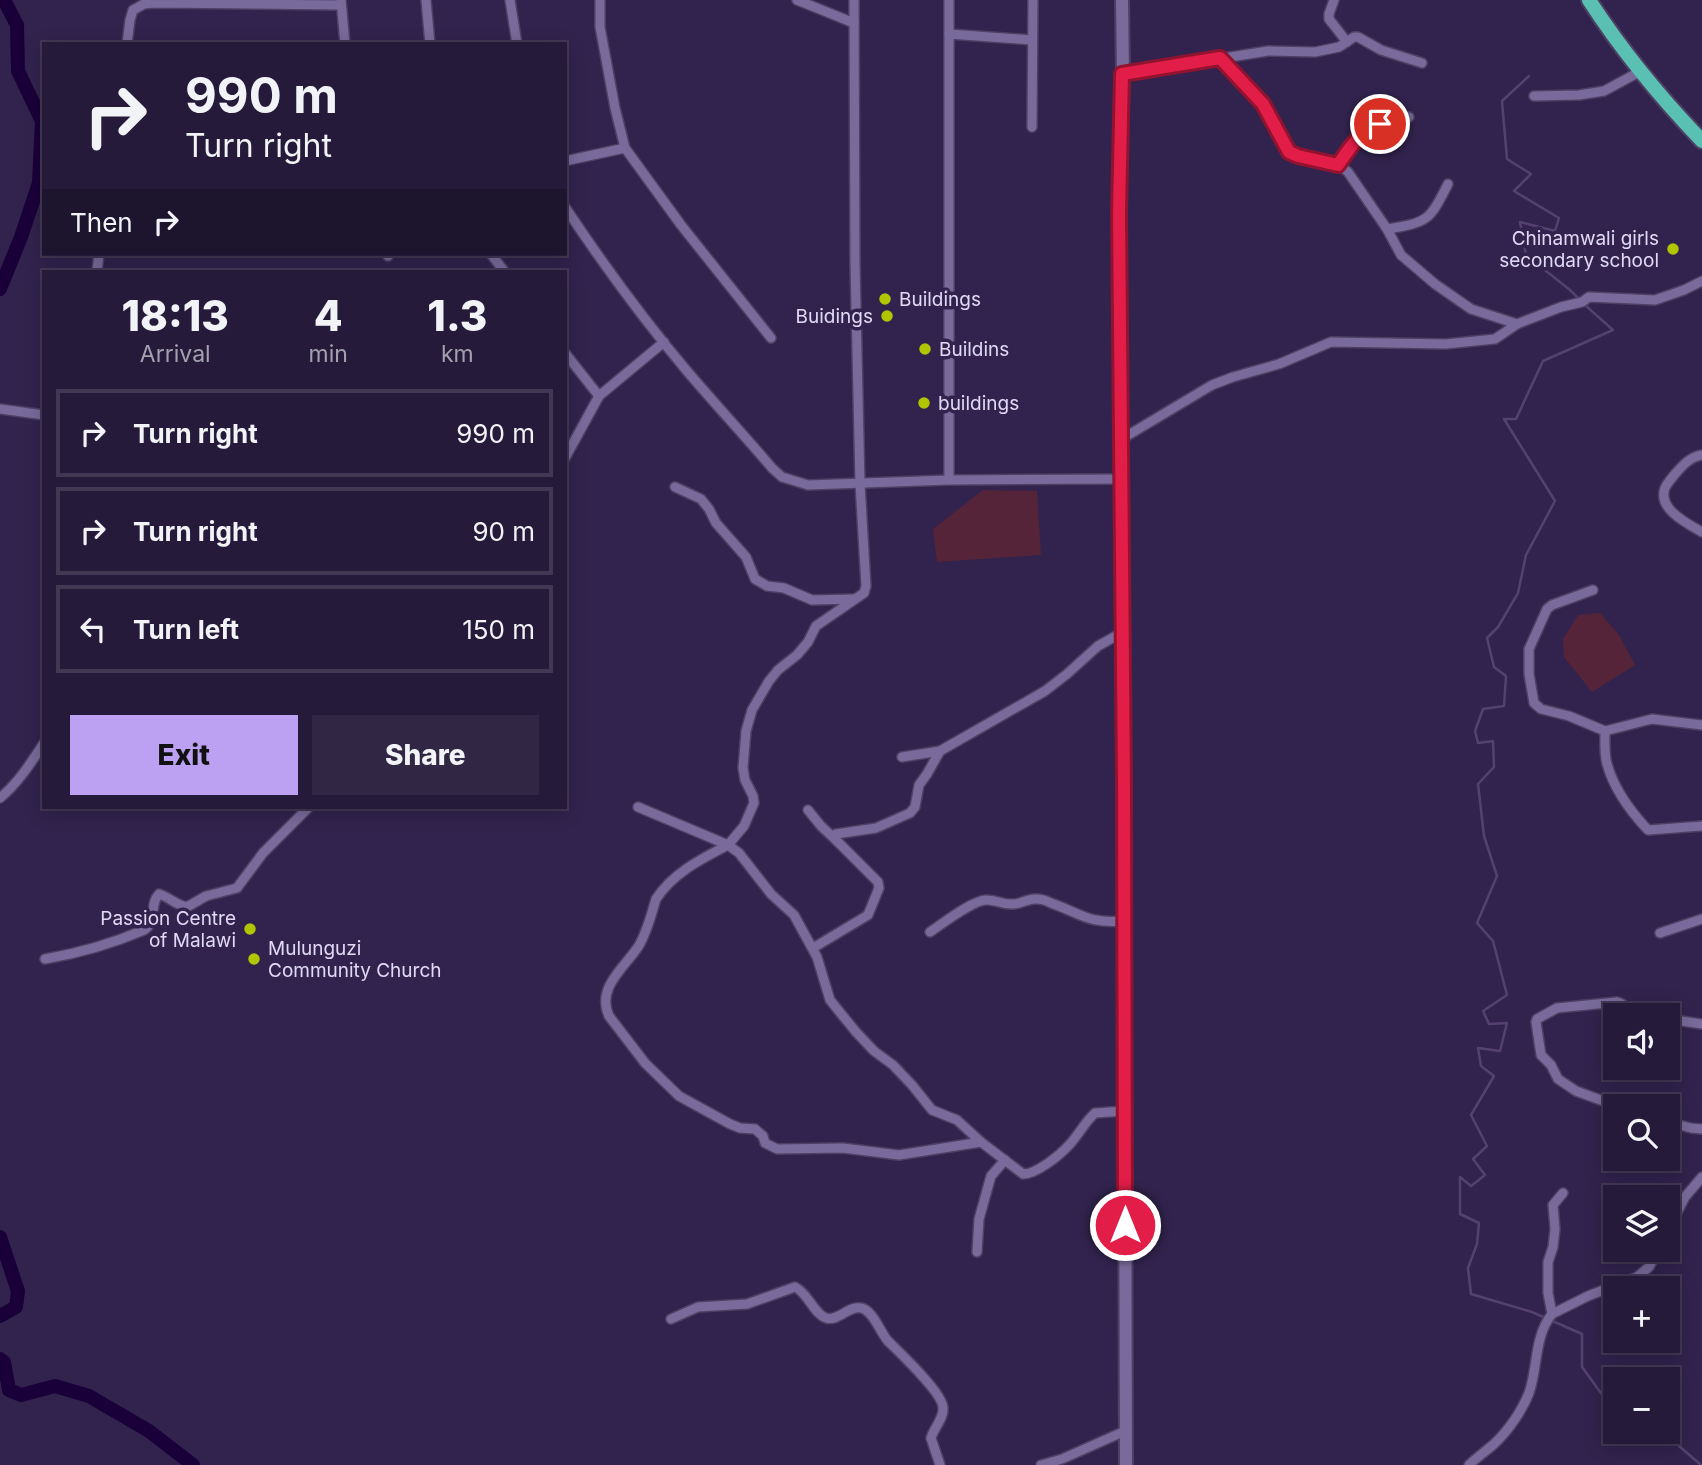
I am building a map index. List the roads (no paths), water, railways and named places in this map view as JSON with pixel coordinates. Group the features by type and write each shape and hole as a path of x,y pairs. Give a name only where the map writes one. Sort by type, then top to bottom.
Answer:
{"highway":[{"path":"1590,0 1641,71 1702,141"}],"main road":[{"path":"1122,0 1119,204 1126,1465"}],"street":[{"path":"426,0 430,42"},
{"path":"510,0 517,42"},
{"path":"600,0 600,27 625,148 681,225 771,338"},
{"path":"797,0 854,23"},
{"path":"854,0 855,263 860,484 866,586 864,593 816,626 797,655 769,681 752,710 746,731 743,768 754,803 744,826 727,845 691,864 661,892 639,946 612,979 606,993 606,1009 622,1035 645,1063 679,1096 730,1124 760,1131 765,1143 777,1149 843,1149 899,1155 981,1142"},
{"path":"949,0 949,480"},
{"path":"1032,0 1032,127"},
{"path":"1334,0 1329,19 1347,42"},
{"path":"127,42 133,10 144,4 181,2 340,2 345,42"},
{"path":"949,34 1032,40"},
{"path":"1122,74 1268,51 1315,52 1339,47 1354,37 1381,50 1422,63"},
{"path":"1220,58 1263,104 1289,152 1338,165 1348,172 1387,229 1401,255 1436,285 1471,309 1517,324"},
{"path":"1534,96 1604,92 1641,71"},
{"path":"1338,165 1366,130 1409,117"},
{"path":"567,161 625,148"},
{"path":"1387,229 1427,219 1448,184"},
{"path":"567,210 612,275 664,342 782,477 808,485 949,480 1121,479"},
{"path":"493,256 503,270"},
{"path":"1120,440 1212,385 1331,342 1446,344 1494,339 1517,324 1582,302 1589,297 1656,300 1702,281"},
{"path":"567,454 599,396 664,342"},
{"path":"567,356 599,396"},
{"path":"0,409 42,415"},
{"path":"1702,455 1693,457 1681,468 1665,488 1664,494 1668,507 1702,532"},
{"path":"675,487 701,499 716,523 746,557 755,579 766,586 784,589 812,600 856,599"},
{"path":"1593,590 1552,604 1546,609 1530,644 1529,674 1532,699 1537,707 1569,716 1605,731 1652,719 1702,725"},
{"path":"902,757 940,751 1045,691 1098,646 1123,632"},
{"path":"1605,731 1606,756 1612,778 1634,816 1648,830 1702,826"},
{"path":"0,798 10,790 42,746"},
{"path":"836,840 838,833 876,828 910,814 915,807 919,785 940,751"},
{"path":"638,807 727,845 739,853 771,894 794,915 813,948 831,1000 856,1032 874,1051 893,1065 932,1110 957,1121 1023,1174 1030,1174 1048,1163 1069,1145 1095,1113 1125,1111"},
{"path":"45,959 102,946 144,930 150,926 153,903 159,894 187,907 206,896 237,888 268,847 307,809"},
{"path":"808,810 878,882 879,888 868,915 813,948"},
{"path":"930,932 975,902 988,900 1013,905 1038,900 1095,921 1124,921"},
{"path":"1660,933 1702,919"},
{"path":"1603,1003 1557,1008 1536,1022 1541,1055 1558,1079 1576,1091 1603,1101"},
{"path":"1680,1021 1702,1024"},
{"path":"1680,1125 1702,1129"},
{"path":"977,1252 979,1219 991,1176 1005,1160"},
{"path":"1680,1207 1702,1177"},
{"path":"1552,1314 1548,1293 1548,1262 1555,1229 1553,1205 1563,1192"},
{"path":"1469,1465 1494,1444 1523,1406 1529,1392 1543,1328 1552,1314 1588,1296 1637,1277 1652,1262"},
{"path":"671,1320 698,1307 738,1305 795,1287 827,1318 833,1318 853,1308 865,1309 873,1317 880,1332 942,1401 943,1411 931,1438 940,1465"},
{"path":"1041,1465 1069,1456 1125,1431"}],"waterway":[{"path":"0,289 39,183 42,121 18,71 17,25 4,0"},
{"path":"1529,76 1502,101 1507,159 1531,174 1514,191 1559,218 1555,231 1520,222 1526,255 1580,300"},
{"path":"1585,305 1613,330 1543,361 1516,419 1504,419 1555,501 1526,555 1518,593 1498,627 1487,638 1494,667 1506,676 1504,706 1483,709 1475,731 1478,743 1493,741 1494,767 1478,784 1484,836 1497,876 1477,923 1493,941 1507,995 1483,1011 1489,1024 1507,1023 1500,1051 1478,1048 1481,1066 1494,1076 1471,1115 1487,1146 1473,1159 1485,1175 1471,1186 1460,1177 1460,1214 1479,1223 1477,1244 1468,1268 1471,1294 1532,1312 1582,1334 1582,1367 1603,1396"},
{"path":"0,1237 18,1291 16,1307 0,1316"},
{"path":"0,1359 4,1362 9,1390 21,1395 55,1386 89,1396 149,1431 193,1465"},
{"path":"1679,1444 1701,1465"}],"place":[{"name":"Chinamwali girls secondary school","path":"1673,249"},
{"name":"Buildings","path":"885,299"},
{"name":"Buidings","path":"887,316"},
{"name":"Buildins","path":"925,349"},
{"name":"buildings","path":"924,403"},
{"name":"Passion Centre of Malawi","path":"250,929"},
{"name":"Mulunguzi Community Church","path":"254,959"}]}
